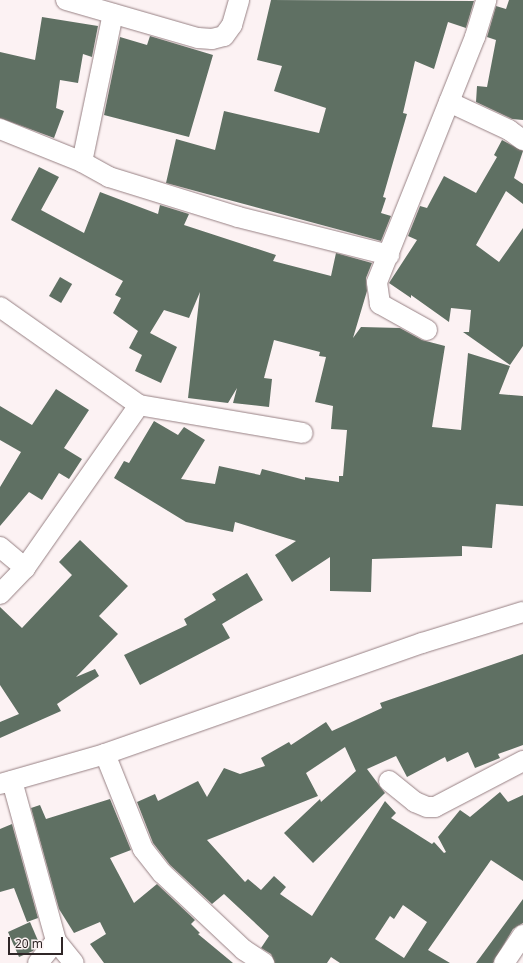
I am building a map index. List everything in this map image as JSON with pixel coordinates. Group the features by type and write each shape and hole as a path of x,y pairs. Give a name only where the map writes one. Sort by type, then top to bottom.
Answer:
{"street":[{"path":"66,0 198,38 212,39 224,36 232,25 239,0"},
{"path":"427,330 380,304 377,282 449,102 486,0"},
{"path":"82,162 113,14"},
{"path":"449,102 509,130 523,140"},
{"path":"0,129 82,162 109,177 231,215 389,255"},
{"path":"0,307 139,405 303,433"},
{"path":"0,594 25,568 139,405"},
{"path":"0,547 25,568"},
{"path":"74,963 56,941 6,783 105,754 415,646 523,612"},
{"path":"105,754 143,849 168,878 244,950 264,963"},
{"path":"389,781 415,802 427,807 435,807 523,761"},
{"path":"504,963 523,935"},
{"path":"38,963 56,941"}],"building":[{"path":"271,0 474,1 466,28 448,22 434,69 415,61 403,113 407,114 383,197 386,198 381,213 391,216 381,241 166,183 176,139 215,150 224,111 319,133 326,108 274,91 282,66 257,60"},
{"path":"509,0 523,0 523,120 512,119 476,102 477,86 487,87 496,40 487,37 496,6 506,9"},
{"path":"42,17 98,26 92,57 83,54 78,83 60,80 56,108 64,111 54,138 0,118 0,52 35,60"},
{"path":"150,36 213,55 189,137 104,115 120,37 147,45"},
{"path":"502,140 523,151 514,178 523,184 523,204 506,191 476,245 499,262 523,228 523,346 510,365 463,332 469,332 471,310 451,308 449,322 411,295 411,298 389,283 417,240 408,236 420,206 427,208 444,176 476,193 497,157 494,155"},
{"path":"39,167 59,177 41,210 84,233 100,192 158,214 160,205 189,214 184,225 276,255 273,261 331,276 336,253 372,263 366,278 367,291 353,338 361,327 400,328 422,340 445,346 432,427 461,430 468,353 510,366 499,394 523,396 523,506 496,504 492,548 462,546 462,556 372,559 371,592 330,591 330,557 292,582 275,555 296,541 235,522 233,532 186,522 114,478 124,461 129,463 154,421 178,435 184,427 205,440 181,479 215,484 219,466 260,475 262,469 305,480 305,477 339,482 339,476 343,476 347,430 331,429 333,406 315,402 326,357 319,356 320,352 274,340 264,378 272,379 269,407 233,403 237,388 228,403 188,398 200,292 189,318 164,310 150,333 177,347 161,383 135,371 142,355 129,348 138,331 113,313 121,298 115,295 123,281 11,220"},
{"path":"60,277 72,284 61,303 49,296"},
{"path":"56,389 89,410 64,448 82,459 69,479 59,473 42,500 29,492 0,526 0,487 21,452 0,440 0,406 32,425"},
{"path":"80,540 128,586 99,616 118,634 76,677 95,669 99,676 57,704 61,711 0,738 0,722 19,714 0,685 0,607 22,628 72,575 59,562"},
{"path":"247,573 263,600 222,624 230,638 140,685 124,655 187,625 184,619 216,600 212,594"},
{"path":"523,654 523,745 498,754 500,758 475,768 468,752 447,762 445,757 407,777 396,756 367,769 385,793 313,863 284,833 320,799 321,802 356,771 345,747 306,773 318,796 207,840 245,882 248,879 261,890 274,876 286,887 280,894 312,916 385,801 396,813 391,818 432,844 434,842 444,853 446,852 438,837 460,810 470,817 500,792 508,802 523,795 523,881 491,860 428,950 450,963 340,963 331,957 327,963 275,963 271,954 261,948 269,936 224,894 212,904 170,865 153,843 137,802 155,794 158,801 198,781 207,797 224,768 240,774 265,766 261,758 289,742 291,745 326,722 332,731 382,708 380,703","holes":["403,905 427,922 404,958 375,939 390,916 394,919"]},
{"path":"110,799 131,850 110,858 134,903 157,884 195,920 191,924 200,933 198,934 233,963 104,963 90,944 106,934 100,922 74,933 59,909 31,808 40,805 46,819"},
{"path":"12,824 38,918 27,922 14,888 0,892 0,829"},
{"path":"523,899 523,923 513,929 493,963 476,963"},
{"path":"30,922 39,943 33,951 19,957 8,932"}]}
